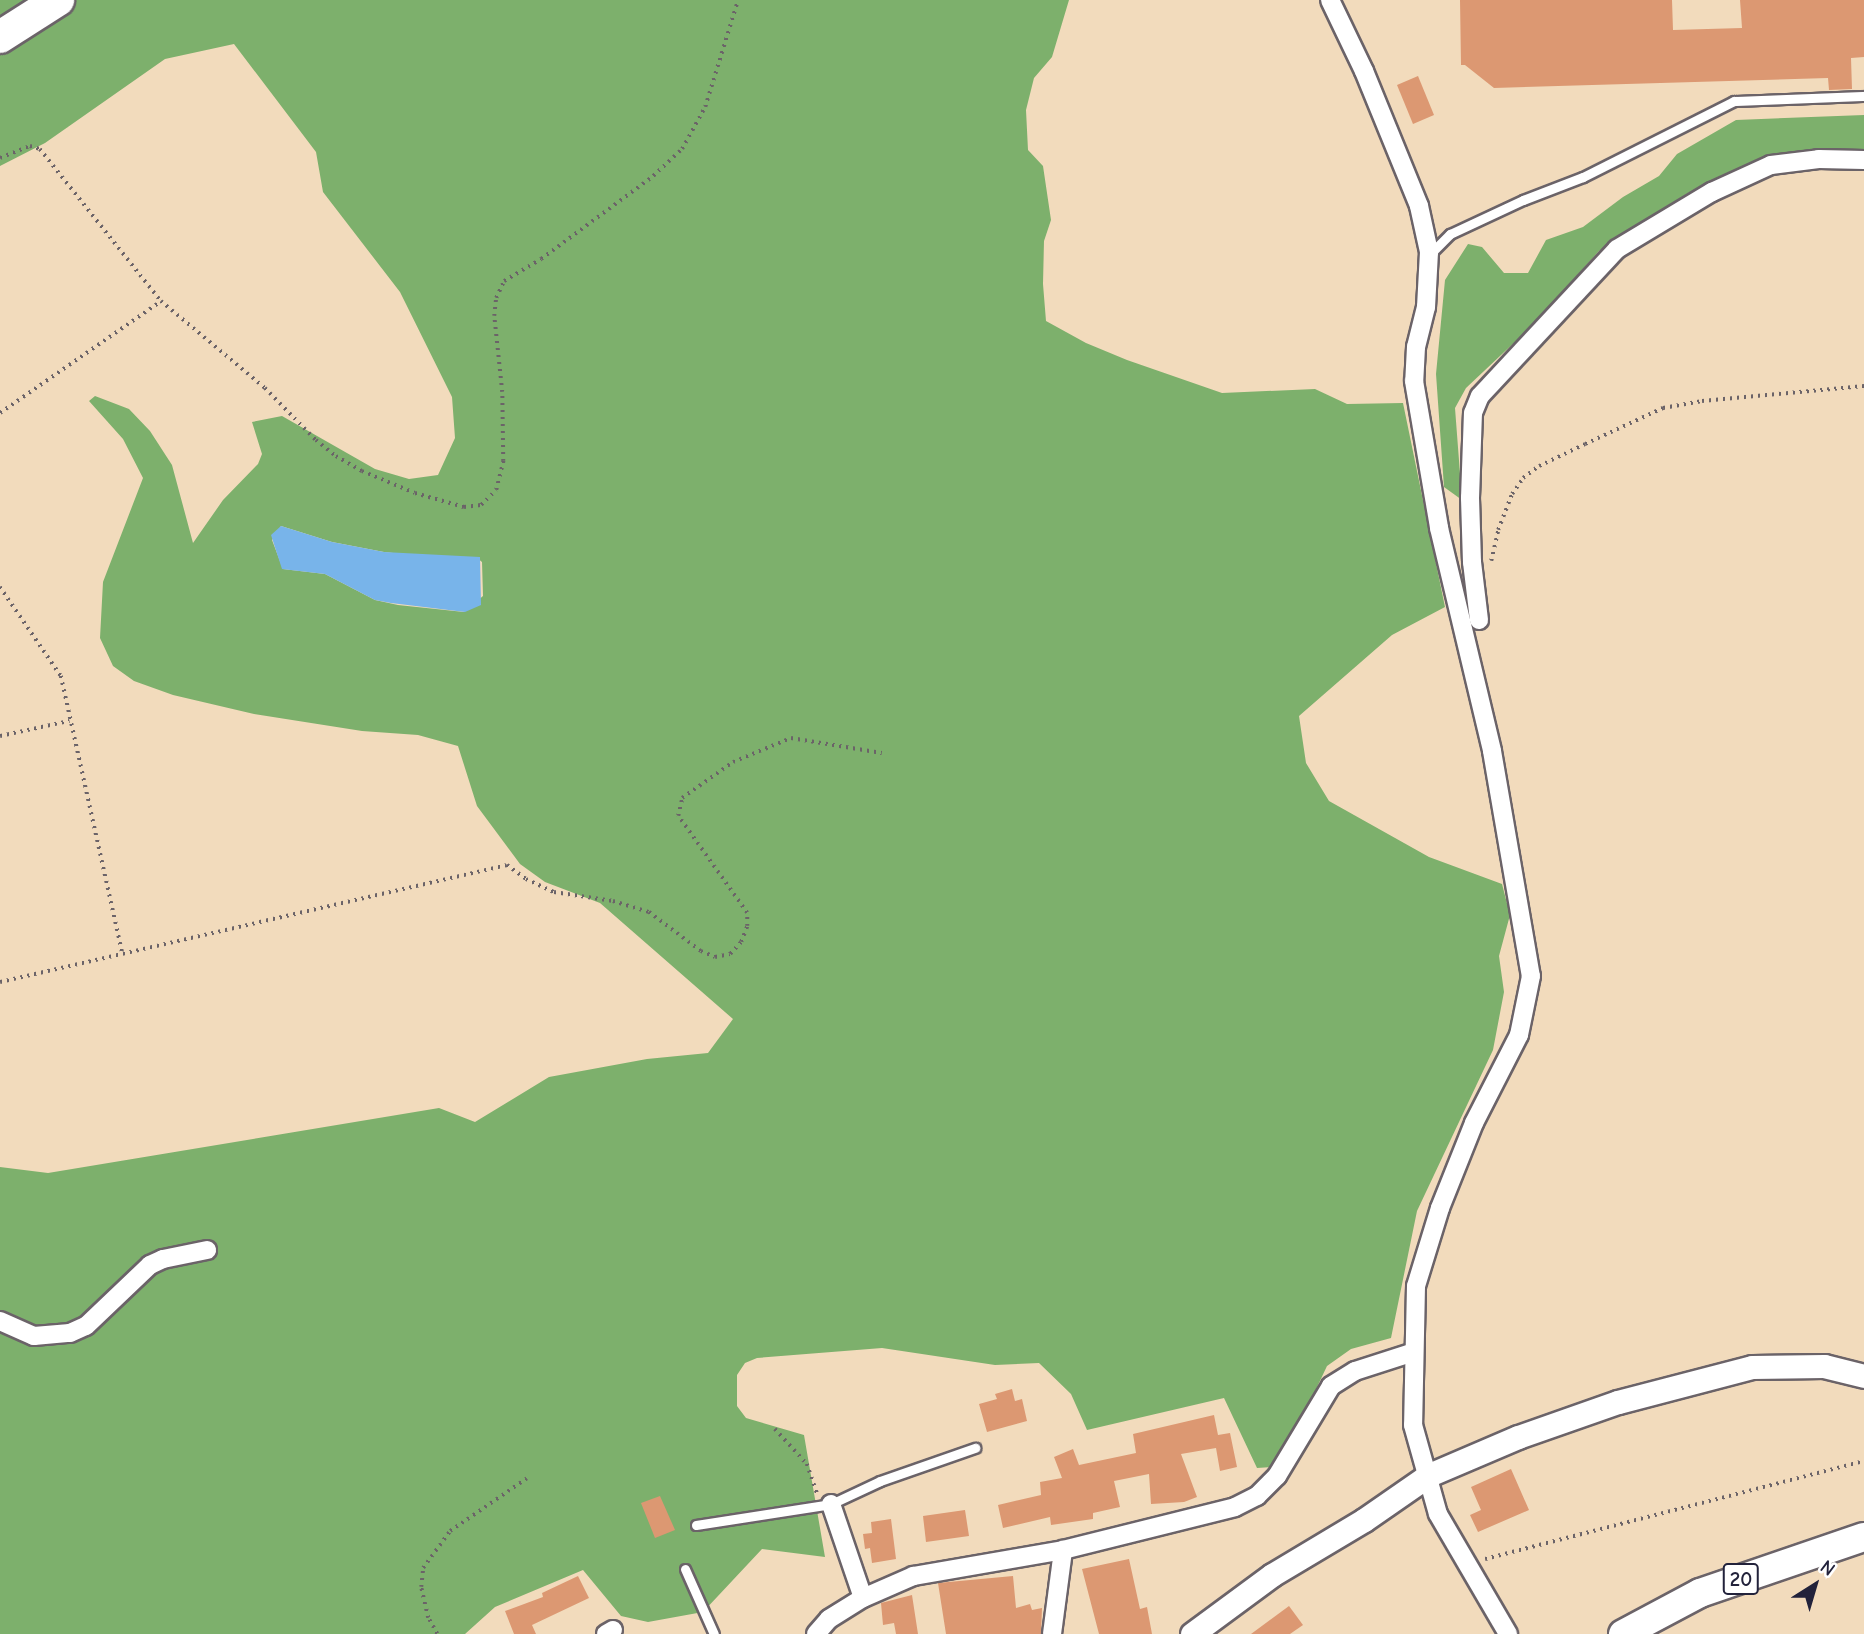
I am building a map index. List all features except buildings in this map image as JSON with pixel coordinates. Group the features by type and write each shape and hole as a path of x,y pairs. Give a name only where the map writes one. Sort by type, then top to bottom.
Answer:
{"highway":[{"path":"0,37 58,0"}],"main road":[{"name":"20","path":"1623,1634 1700,1593 1864,1537"}],"street":[{"path":"1330,0 1364,71 1419,206 1428,256 1426,307 1416,347 1414,381 1419,421 1439,528 1492,751 1531,975 1519,1035 1474,1123 1440,1208 1416,1286 1413,1425 1438,1514 1508,1634"},
{"path":"1479,620 1472,562 1470,498 1472,413 1480,396 1617,249 1712,192 1771,166 1819,159 1864,160"},
{"path":"0,1321 34,1336 70,1333 86,1326 150,1265 163,1259 207,1250"},
{"path":"816,1634 829,1619 863,1598 913,1576 1063,1550 1236,1507 1257,1496 1277,1476 1331,1386 1355,1371 1414,1352"},
{"path":"1192,1634 1272,1575 1364,1520 1429,1475 1518,1437 1618,1402 1752,1367 1824,1367 1864,1376"},
{"path":"825,1505 863,1598"},
{"path":"1052,1634 1063,1550"}],"lane":[{"path":"1428,256 1450,234 1523,200 1583,177 1734,101 1864,96"},
{"path":"696,1525 825,1505 880,1481 975,1448"},
{"path":"685,1569 714,1634"}],"path":[{"path":"0,158 30,146 40,149 161,301 265,388 316,440 337,456 362,471 415,493 464,507 481,505 496,490 503,461 502,392 494,316 496,298 504,281 541,259 653,176 682,149 705,107 738,0"},
{"path":"0,413 161,301"},
{"path":"1490,568 1498,530 1512,494 1523,478 1550,460 1663,408 1702,401 1864,386"},
{"path":"0,587 61,676 122,952"},
{"path":"0,736 69,721"},
{"path":"0,982 507,865 526,879 554,892 612,901 649,912 701,951 715,957 730,954 741,942 747,926 747,913 678,816 682,798 733,762 791,738 882,753"},
{"path":"775,1429 807,1464 825,1505"},
{"path":"1466,1564 1864,1461"},
{"path":"437,1634 428,1618 421,1587 423,1568 450,1531 527,1478"}],"green space":[{"path":"0,0 1069,0 1052,57 1034,78 1026,110 1028,150 1043,166 1051,220 1044,241 1046,321 1086,343 1127,360 1222,393 1315,389 1347,404 1403,403 1445,607 1392,635 1299,716 1306,763 1329,801 1429,857 1502,884 1510,915 1499,956 1504,992 1493,1050 1417,1211 1391,1338 1351,1349 1327,1366 1284,1457 1273,1467 1257,1468 1224,1398 1087,1430 1071,1394 1039,1363 995,1365 882,1348 757,1358 745,1363 737,1375 737,1406 746,1418 804,1435 825,1557 762,1549 703,1612 648,1622 621,1616 583,1570 495,1607 465,1634 0,1634 0,1167 48,1173 439,1108 475,1122 549,1077 647,1059 708,1053 733,1019 600,903 545,882 520,864 477,806 458,746 418,735 362,731 254,714 173,695 134,681 113,666 100,638 103,582 143,478 123,439 89,401 95,396 129,409 150,431 172,465 193,543 223,500 258,464 262,454 252,422 282,416 375,469 409,479 438,475 455,438 452,397 400,292 323,192 316,152 234,44 165,59 45,143 0,166","holes":["281,526 332,542 429,557 476,557 482,562 483,596 464,612 375,600 325,574 283,569 272,540"]},
{"path":"1864,115 1864,154 1769,159 1688,193 1599,251 1533,325 1466,388 1455,408 1462,500 1444,487 1436,374 1445,280 1468,244 1482,247 1504,273 1528,273 1546,240 1583,227 1623,197 1659,176 1677,154 1736,120"}],"water":[{"path":"281,526 332,542 384,552 480,557 481,605 465,612 391,603 375,600 325,574 282,569 271,535"}]}
